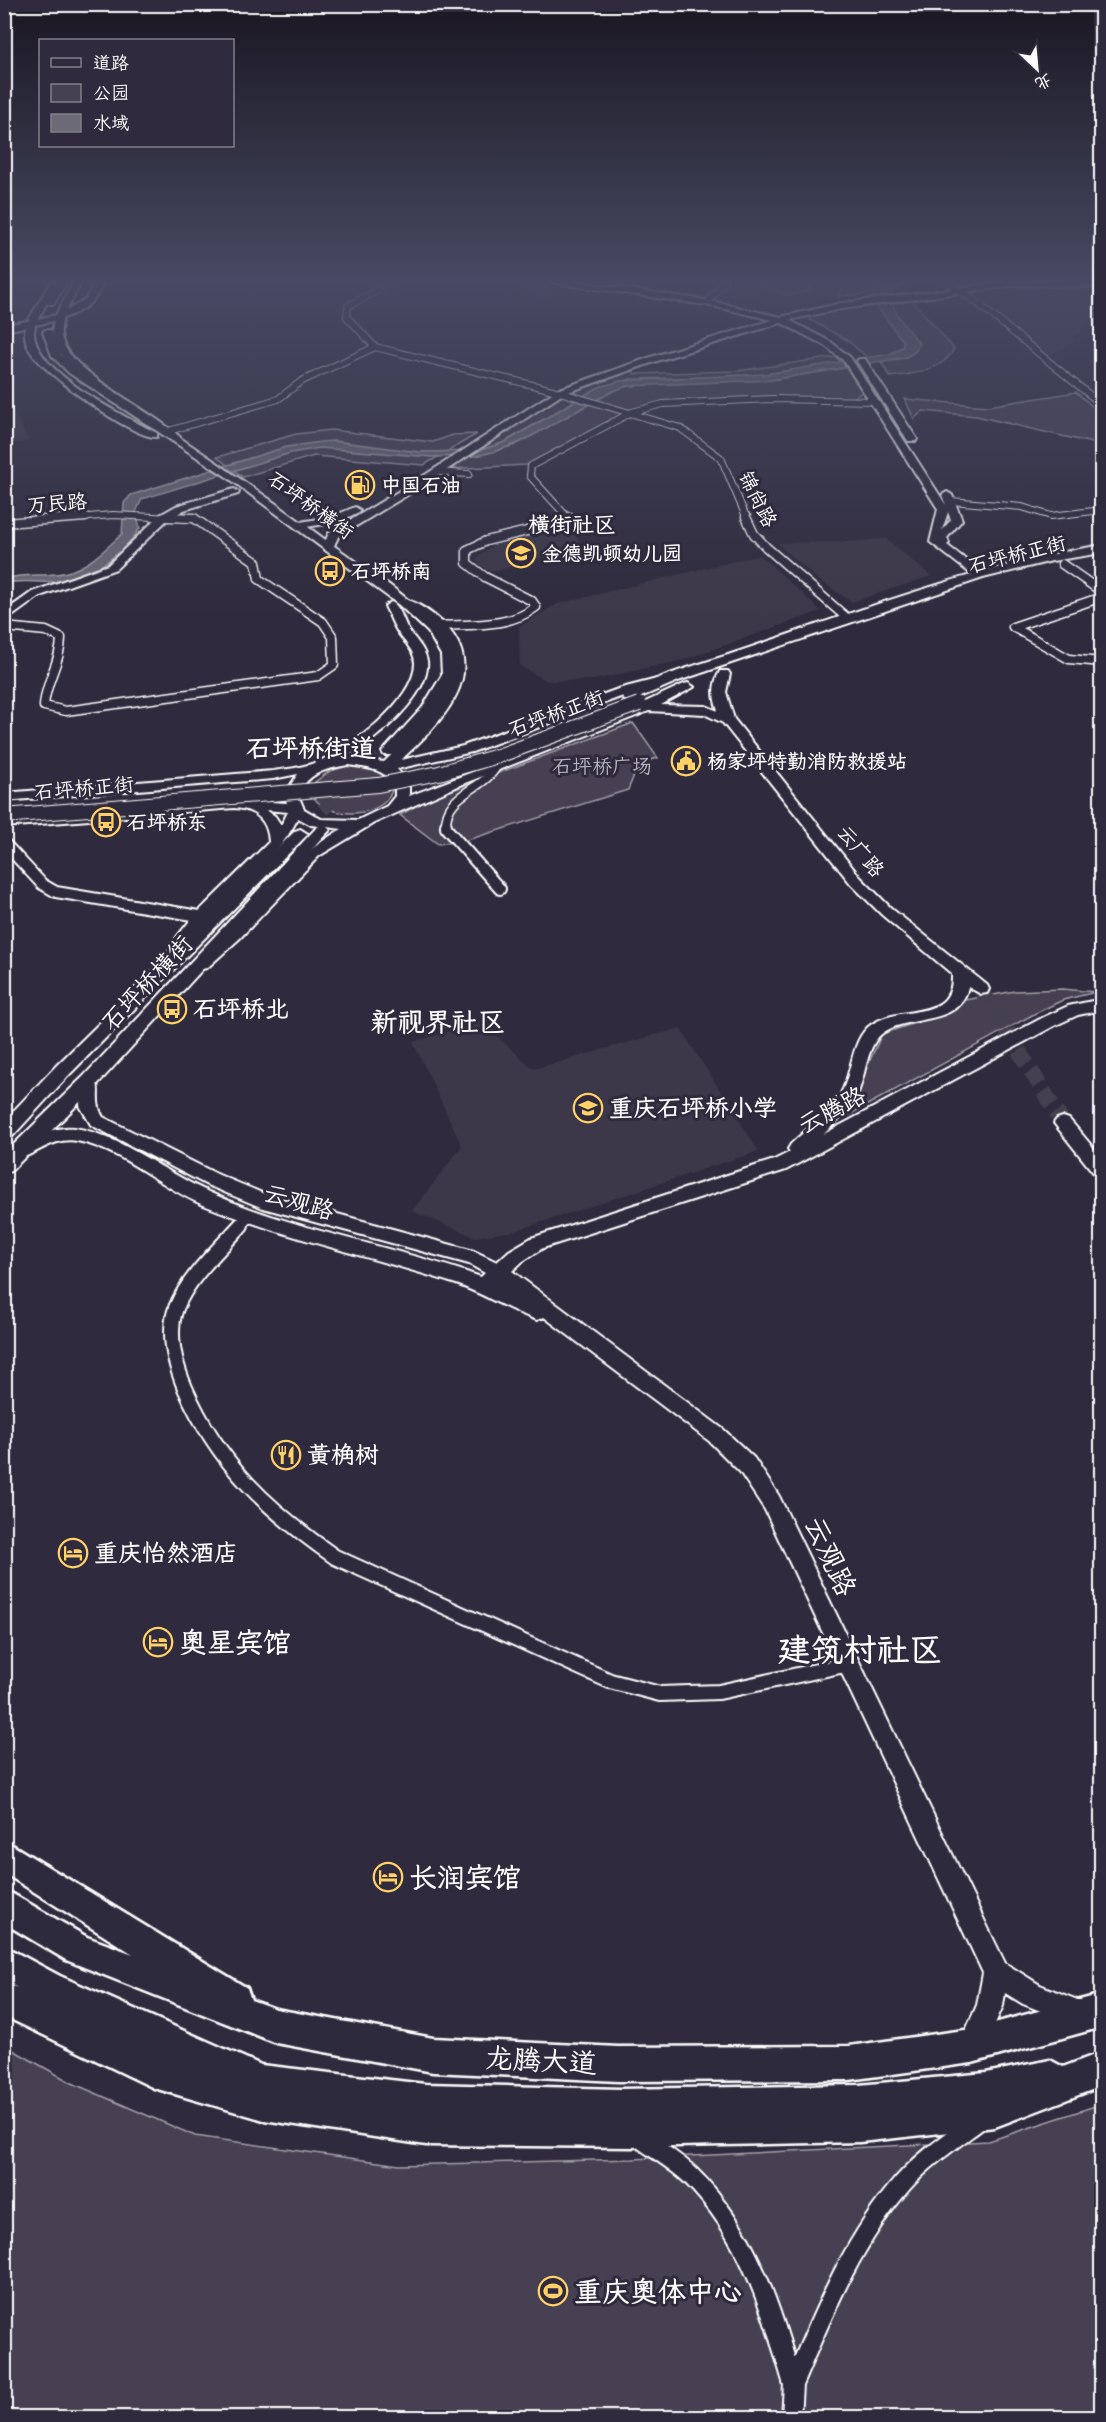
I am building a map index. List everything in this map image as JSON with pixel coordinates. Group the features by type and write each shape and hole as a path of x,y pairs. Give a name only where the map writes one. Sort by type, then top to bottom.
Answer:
{"highway":[{"path":"4,1856 276,2026"},
{"name":"龙腾大道","path":"4,1905 77,1950 276,2026 433,2055 618,2064 849,2063 972,2046 1093,2013"},
{"name":"龙腾大道","path":"4,1962 48,1988 260,2082 425,2101 566,2104 859,2102 986,2090 1101,2068"},
{"path":"4,1999 154,2071 264,2103 426,2128 630,2130 860,2125 995,2110 1101,2068"}],"main road":[{"name":"石坪桥横街","path":"96,394 397,604"},
{"name":"石坪桥横街","path":"109,394 231,475 329,546 397,604 431,645 440,666 435,683 384,750"},
{"name":"石坪桥正街","path":"4,808 384,774 472,754 638,704 676,678 982,574 1101,549"},
{"name":"石坪桥正街","path":"4,816 378,785 439,773 498,756 987,581 1101,557"},
{"name":"石坪桥横街","path":"4,1133 62,1071 316,828 89,1082 10,1160"}],"street":[{"path":"173,435 278,399 285,394"},
{"path":"329,546 333,535 415,486 433,470 551,394"},
{"name":"锦尚路","path":"567,394 680,428 713,450 720,458 735,496 754,534 848,619"},
{"path":"869,394 943,509 943,515 935,531 935,542 982,574"},
{"path":"884,394 920,451"},
{"path":"1088,394 1101,405"},
{"path":"438,626 518,619 536,607 532,601 485,577 467,563 467,550 475,545 568,521 570,517 530,476 531,466 632,412 676,402 773,399 873,401"},
{"path":"300,525 334,520 402,483 433,470 469,474"},
{"path":"938,481 951,501 957,520 941,538 944,545 982,574"},
{"path":"402,483 415,486"},
{"path":"4,619 36,594 112,567 162,517 180,508 234,492"},
{"path":"951,501 1022,507 1051,516 1101,510"},
{"name":"万民路","path":"4,523 112,515 194,518 256,562 259,579 323,622 333,637 334,665 318,675 66,711 44,706 43,694 63,650 61,638 46,631 4,627"},
{"path":"334,520 331,524 335,527 346,527"},
{"path":"1062,564 1101,592"},
{"path":"1101,597 1013,627 1069,659 1101,662"},
{"path":"386,768 451,697 459,675 458,654 453,641 432,619 397,604"},
{"path":"296,809 292,802 293,788 305,774 325,765 374,732 415,686 421,663 415,646 404,632 397,604"},
{"path":"724,674 720,683 720,700 728,720"},
{"path":"386,768 467,749 622,692 676,678"},
{"path":"706,710 703,706 707,700 720,700"},
{"path":"185,977 225,946 311,855 338,836 391,810 638,704 706,710 728,720"},
{"name":"云广路","path":"728,720 856,880 887,912 981,989"},
{"path":"425,728 425,739 435,748 445,751 467,749"},
{"path":"4,797 273,775 360,761 386,768 398,776 404,790 402,797 391,810"},
{"path":"497,766 489,777 454,800 445,819 446,828 500,889"},
{"path":"234,804 260,811 271,818 276,827 276,843"},
{"path":"4,824 234,804 296,809 311,819 334,826 371,821"},
{"path":"168,968 184,938 276,843 291,822 296,809"},
{"path":"4,843 42,884 56,892 205,917"},
{"path":"780,1165 831,1116 848,1095 869,1038 876,1029 886,1024 947,1007 959,997 963,987 960,972"},
{"name":"云腾路","path":"484,1286 516,1256 537,1243 780,1165 1048,1022 1074,1010 1101,1004"},
{"path":"76,1135 82,1125 97,1121 88,1106 89,1082"},
{"name":"云观路","path":"97,1121 213,1180 263,1201 474,1258 499,1272 716,1435 747,1465 772,1503 996,1972"},
{"path":"1064,1124 1101,1171"},
{"name":"云观路","path":"10,1160 38,1142 59,1135 76,1135 108,1147 201,1197 249,1216 484,1286 574,1330"},
{"path":"249,1216 193,1282 176,1308 171,1334 178,1370 193,1410 220,1455 261,1499 296,1531 335,1557 610,1681 660,1694 719,1692 849,1664"},
{"path":"972,2046 990,2006 996,1972 1032,1995 1093,2013"},
{"path":"566,2104 630,2130 692,2176 728,2218 752,2258 770,2304 793,2384 791,2418"},
{"path":"793,2384 825,2311 876,2219 903,2183 942,2147 995,2110"}],"shaded area":[{"path":"5,397 29,441 5,445"},
{"name":"金德凯顿幼儿园","path":"561,528 570,529 582,545 497,571 487,570 475,560 494,544"},
{"path":"886,539 931,576 852,602 816,578 777,543 843,542"},
{"path":"760,555 821,611 683,660 593,680 547,681 520,666 519,627 557,604"},
{"name":"重庆石坪桥小学","path":"481,1022 534,1069 680,1028 759,1151 515,1231 475,1237 412,1211 462,1146 413,1042"}],"green space":[{"path":"567,394 586,394 505,442 478,451"},
{"path":"608,394 859,394 853,398 675,401 621,416 527,465 447,469 469,456 513,446"},
{"path":"1063,394 1078,394 1101,414 1101,445 976,416 923,411 914,419 905,399 988,406"},
{"path":"331,430 433,442 453,435 477,434 424,465 314,456 243,477 217,457 296,434"},
{"name":"石坪桥广场","path":"633,723 658,758 639,763 628,790 464,841 438,844 400,815 428,799"},
{"path":"360,765 386,773 393,786 389,797 381,805 357,813 343,813 320,804 313,796 315,782 330,771"},
{"path":"1062,989 1096,992 1063,1000 1036,1013 836,1122 855,1093 882,1034 951,1011 965,1000 1015,991"},
{"name":"重庆奥体中心","path":"4,2045 72,2083 195,2136 399,2165 633,2159 989,2141 1101,2104 1101,2417 5,2417"}],"water":[{"path":"587,394 607,394 521,442 476,456 432,457 320,448 291,453 142,499 136,512 140,528 123,548 102,565 90,572 64,580 5,584 5,579 11,577 66,572 92,560 122,534 124,503 131,495 286,447 334,441 420,452 478,451 505,442"}],"tunnel":[{"path":"309,826 378,749"},
{"path":"981,989 1063,1123"}],"place":[{"name":"中国石油","path":"360,485"},
{"name":"金德凯顿幼儿园","path":"521,553"},
{"name":"石坪桥南","path":"330,571"},
{"name":"杨家坪特勤消防救援站","path":"686,761"},
{"name":"石坪桥东","path":"106,822"},
{"name":"石坪桥北","path":"172,1009"},
{"name":"重庆石坪桥小学","path":"588,1108"},
{"name":"黄桷树","path":"286,1455"},
{"name":"重庆怡然酒店","path":"73,1553"},
{"name":"奥星宾馆","path":"158,1642"},
{"name":"长润宾馆","path":"388,1877"},
{"name":"重庆奥体中心","path":"553,2291"}],"district":[{"name":"横街社区","path":"572,524"},
{"name":"石坪桥街道","path":"311,748"},
{"name":"新视界社区","path":"438,1022"},
{"name":"建筑村社区","path":"860,1649"}]}
